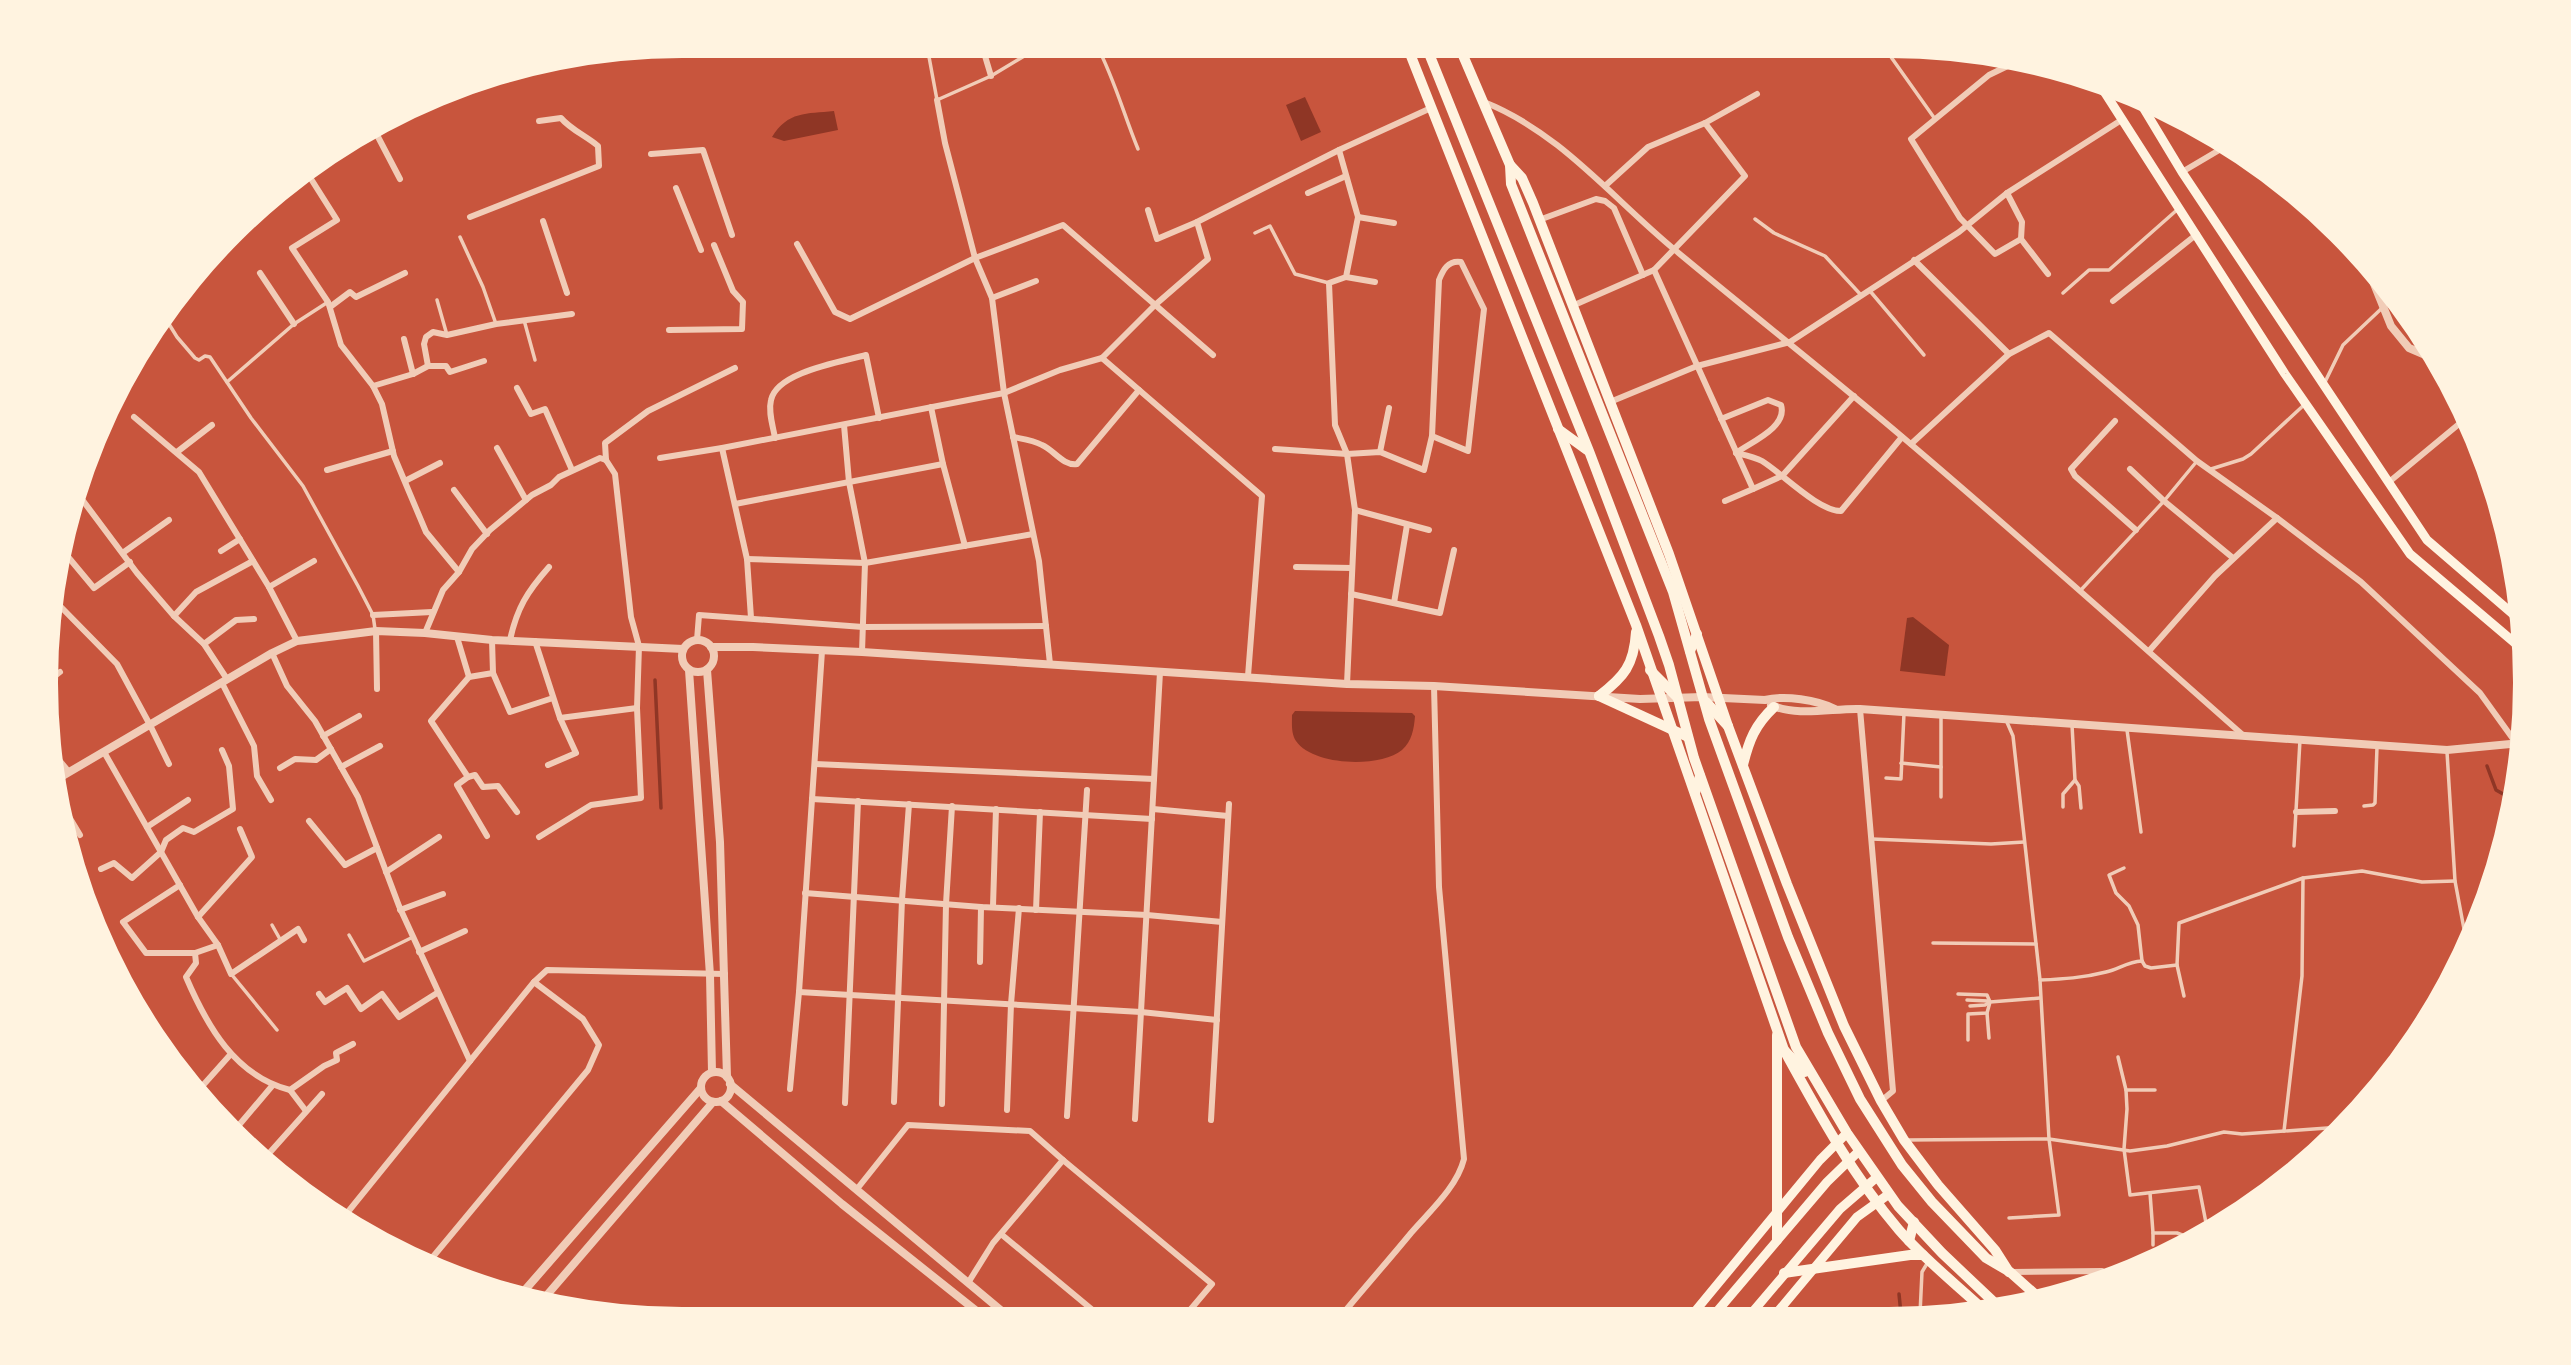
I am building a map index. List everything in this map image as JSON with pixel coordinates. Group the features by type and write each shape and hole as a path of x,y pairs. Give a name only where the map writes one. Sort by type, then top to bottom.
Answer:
{"highway":[{"path":"1431,58 1589,451 1659,636 1700,776 1796,1047 1847,1133 1889,1194 1913,1222 1990,1298"},
{"path":"1464,58 1510,165 1511,184 1637,498 1672,593 1702,697 1788,937 1828,1033 1860,1099 1890,1147 1932,1202 1986,1258 2010,1272 2030,1291"},
{"path":"1558,429 1589,451"},
{"path":"1690,651 1697,634"},
{"path":"1650,670 1679,699"},
{"path":"1600,696 1688,737"},
{"path":"1702,697 1728,726"},
{"path":"1695,793 1700,776"},
{"path":"1784,1050 1815,1081"},
{"path":"1909,1241 1913,1222"}],"main road":[{"path":"1412,58 1636,625 1784,1050 1849,1161 1877,1203 1909,1241 1974,1301"},
{"path":"2110,99 2306,404 2410,554 2512,641"},
{"path":"2147,114 2182,172 2427,540 2509,611"},
{"path":"1510,165 1522,178 1669,554 1728,726 1828,987 1881,1101 1904,1140 1938,1185 1996,1250 2010,1272"},
{"path":"1600,696 1624,674 1634,653 1636,625"},
{"path":"1743,765 1749,738 1770,703"},
{"path":"1777,1031 1777,1240"},
{"path":"1699,1307 1847,1133"},
{"path":"1721,1307 1827,1182 1859,1151"},
{"path":"1756,1307 1840,1209 1877,1177"},
{"path":"1782,1307 1857,1217 1889,1194"},
{"path":"1784,1273 1910,1255 1926,1258"}],"street":[{"path":"986,58 991,76"},
{"path":"2002,69 1989,75 1911,140 1961,218 1996,254 2021,239"},
{"path":"1605,186 1648,147 1705,123 1757,94"},
{"path":"937,100 975,258 992,299 1004,393 1039,561 1050,664"},
{"path":"1482,101 1511,113 1548,137 1673,249 1790,342 1911,444 2244,736"},
{"path":"1148,210 1157,239 1432,108"},
{"path":"471,217 599,166 598,146 582,132 566,124 561,118 539,121"},
{"path":"1610,402 1697,366 1790,342 1968,225 2007,193 2123,119"},
{"path":"1572,306 1654,270 1745,176 1705,123"},
{"path":"378,137 400,179"},
{"path":"651,154 703,150 732,235"},
{"path":"1339,150 1358,216 1346,277"},
{"path":"2182,172 2217,151"},
{"path":"1308,193 1346,176"},
{"path":"312,180 337,220 292,248 329,305 341,345 373,386 382,404 393,452 426,532 459,572"},
{"path":"676,188 701,250"},
{"path":"2007,193 2022,222 2021,239 2048,274"},
{"path":"1539,220 1596,199 1605,201 1614,208 1643,275"},
{"path":"1358,216 1394,223"},
{"path":"543,221 567,293"},
{"path":"660,458 1004,393 1060,370 1102,358 1155,305 1208,260 1197,222"},
{"path":"797,244 835,312 850,319 975,258 1063,225 1213,355"},
{"path":"2113,301 2197,234"},
{"path":"669,330 742,329 743,302 733,291 714,245"},
{"path":"1914,260 2010,354"},
{"path":"1275,449 1347,454 1380,453 1424,470 1432,436 1439,281 1446,267 1461,262 1483,309 1468,451 1432,436"},
{"path":"1654,270 1753,489"},
{"path":"260,273 294,324"},
{"path":"329,305 350,292 356,297 405,273"},
{"path":"1347,684 1354,510 1347,454 1335,425 1329,283 1346,277 1375,282"},
{"path":"992,299 1035,281"},
{"path":"2380,297 2392,326 2409,348 2419,352"},
{"path":"428,366 424,344 426,337 433,332 447,335 496,324 572,314"},
{"path":"1911,444 2010,354 2049,333 2197,461 2361,582 2480,693 2511,733"},
{"path":"404,339 413,374"},
{"path":"775,438 770,402 775,390 793,377 866,355 879,418"},
{"path":"1102,358 1262,496 1248,676"},
{"path":"373,386 413,374 428,366 446,366 450,372 484,361"},
{"path":"539,837 591,805 641,798 637,709 639,646 631,617 615,474 606,460 605,443 648,411 735,368"},
{"path":"517,388 531,414 545,409 572,470"},
{"path":"1013,437 1034,441 1066,463 1077,464 1139,390"},
{"path":"1725,501 1783,476 1854,396"},
{"path":"1721,419 1768,400 1781,405 1783,410 1779,422 1736,453"},
{"path":"932,407 943,464 965,546"},
{"path":"1380,453 1389,408"},
{"path":"134,417 199,472 269,587 297,641"},
{"path":"2115,421 2071,469 2075,476 2136,530"},
{"path":"177,452 212,425"},
{"path":"844,425 849,482 865,563 862,652"},
{"path":"2389,482 2458,425"},
{"path":"1736,453 1760,460 1825,506 1841,511 1902,437"},
{"path":"497,448 526,499"},
{"path":"722,448 747,559 751,618"},
{"path":"327,471 393,452"},
{"path":"425,633 443,590 486,534 526,499 572,470 600,458 606,460"},
{"path":"405,481 440,463"},
{"path":"735,504 943,464"},
{"path":"2130,470 2164,502 2233,558"},
{"path":"454,490 486,534"},
{"path":"85,502 174,616 204,644 254,746 257,776 271,800"},
{"path":"1354,510 1429,530"},
{"path":"2149,651 2233,558 2277,518"},
{"path":"124,552 169,520"},
{"path":"1394,603 1407,525"},
{"path":"747,559 865,563 1033,534"},
{"path":"221,551 240,539"},
{"path":"1351,594 1440,613 1454,550"},
{"path":"70,560 94,588 130,562"},
{"path":"174,616 197,592 253,561"},
{"path":"269,587 314,561"},
{"path":"1296,567 1352,568"},
{"path":"510,640 515,617 528,590 549,568"},
{"path":"62,608 117,664 169,764"},
{"path":"373,615 432,612"},
{"path":"697,640 699,615 863,627 1046,626"},
{"path":"204,644 236,620 254,619"},
{"path":"65,775 297,641 376,631 492,640 683,649"},
{"path":"376,631 377,689"},
{"path":"457,636 469,677"},
{"path":"492,640 493,673 510,712 553,698"},
{"path":"536,641 560,718 576,753 548,765"},
{"path":"549,1292 717,1101 728,1096 720,842 707,670 713,661 711,648 706,642 690,642 683,649 681,659 689,670 696,673 707,670"},
{"path":"711,648 753,646 862,652 1347,684 1434,686 1660,699 1702,697 1770,703 1822,712 1860,709 2447,750 2510,744"},
{"path":"790,1089 822,651"},
{"path":"272,653 287,686 315,721 358,797 400,910 470,1061"},
{"path":"689,670 710,975 712,1072"},
{"path":"1135,1119 1160,671"},
{"path":"468,777 430,721 469,677 493,673"},
{"path":"1349,1307 1444,1194 1461,1169 1464,1158 1438,887 1434,686"},
{"path":"560,718 637,709"},
{"path":"1860,709 1893,1091 1881,1101"},
{"path":"323,736 359,716"},
{"path":"341,767 380,746"},
{"path":"280,768 295,759 316,760 331,749"},
{"path":"102,870 114,863 132,878 161,852 166,840 183,828 194,832 233,809 229,766 222,750"},
{"path":"104,752 198,917 218,945 231,974 298,929 304,940"},
{"path":"815,764 1154,779"},
{"path":"63,765 69,772"},
{"path":"486,836 457,785 475,775 483,787 498,786 517,812"},
{"path":"1068,1116 1087,790"},
{"path":"812,799 1152,818"},
{"path":"147,827 188,800"},
{"path":"845,1104 858,801"},
{"path":"894,1102 902,900 909,804"},
{"path":"1212,1120 1229,804"},
{"path":"942,1104 946,904 952,806"},
{"path":"993,906 996,809"},
{"path":"1153,809 1228,816"},
{"path":"2296,812 2335,811"},
{"path":"1036,909 1040,812"},
{"path":"309,821 345,865 377,848"},
{"path":"75,827 80,835"},
{"path":"198,917 252,857 240,829"},
{"path":"386,872 439,836"},
{"path":"180,885 123,922 146,953 195,953 218,945"},
{"path":"805,893 1222,922"},
{"path":"400,910 443,894"},
{"path":"980,962 981,907"},
{"path":"1007,1110 1018,908"},
{"path":"419,952 465,931"},
{"path":"195,953 196,963 186,977 199,1009 230,1055 272,1086 290,1090 306,1111"},
{"path":"349,1211 534,982 547,970 725,974"},
{"path":"434,1256 597,1056 599,1045 583,1019 534,982"},
{"path":"319,994 325,1002 347,988 361,1010 382,994 399,1017 437,993"},
{"path":"799,992 1141,1012 1217,1020"},
{"path":"290,1090 337,1060 336,1054 353,1044"},
{"path":"204,1084 230,1055"},
{"path":"527,1287 701,1088 704,1077 712,1072 723,1073 997,1307"},
{"path":"240,1123 272,1086"},
{"path":"701,1088 705,1098 717,1101 971,1307"},
{"path":"271,1152 322,1094"},
{"path":"857,1189 908,1125 1030,1131 1212,1284 1193,1307"},
{"path":"968,1283 1001,1234 1063,1160"},
{"path":"1001,1234 1089,1307"},
{"path":"2010,1272 2100,1270"}],"lane":[{"path":"929,58 937,100 991,76 1021,58"},
{"path":"1103,58 1138,149"},
{"path":"1892,58 1935,119"},
{"path":"2063,293 2089,270 2109,270 2179,207"},
{"path":"1755,219 1774,233 1825,256 1861,295"},
{"path":"1255,233 1270,226 1295,274 1329,283"},
{"path":"460,237 483,287 496,324"},
{"path":"1869,289 1924,355"},
{"path":"437,300 447,335"},
{"path":"227,383 294,324 329,305"},
{"path":"2324,384 2343,345 2384,307"},
{"path":"524,320 535,360"},
{"path":"170,326 199,360 205,356 210,357 303,486 373,615 376,631"},
{"path":"2211,469 2251,454 2306,404"},
{"path":"2080,592 2164,502 2197,461"},
{"path":"1886,778 1901,779 1904,713"},
{"path":"1941,716 1941,797"},
{"path":"2006,720 2013,736 2036,944 2049,1139 2060,1215 2009,1218"},
{"path":"2072,725 2075,780 2079,786 2081,808"},
{"path":"2127,728 2141,832"},
{"path":"2294,846 2300,740"},
{"path":"2364,806 2375,803 2377,746"},
{"path":"2447,750 2455,881 2464,927"},
{"path":"1901,763 1941,767"},
{"path":"2063,807 2063,794 2075,780"},
{"path":"1871,839 2024,842"},
{"path":"2124,868 2109,874 2116,893 2129,906 2138,925 2142,961 2145,966 2151,968 2177,965"},
{"path":"2184,996 2177,965 2179,923 2303,878 2362,870 2421,882 2455,881"},
{"path":"2284,1131 2302,976 2303,878"},
{"path":"272,925 281,941"},
{"path":"349,934 364,961 413,937"},
{"path":"1933,943 2036,944"},
{"path":"2039,980 2080,979 2110,971 2119,965 2142,961"},
{"path":"231,974 277,1030"},
{"path":"1958,994 1987,995 1990,1002 1987,1013 1989,1038"},
{"path":"1967,1000 1990,1002 2040,999"},
{"path":"1970,1006 1990,1002"},
{"path":"1968,1040 1968,1014 1987,1013"},
{"path":"2118,1057 2126,1090 2124,1149 2130,1195 2199,1187 2206,1221"},
{"path":"2126,1090 2155,1090"},
{"path":"1904,1140 2049,1139 2130,1151 2224,1132 2242,1135 2326,1128"},
{"path":"2150,1193 2153,1245"},
{"path":"2153,1233 2181,1235"},
{"path":"1920,1306 1922,1272 1926,1258"}],"shaded area":[{"path":"1305,97 1321,132 1301,141 1286,105"},
{"path":"834,111 838,130 784,141 772,137 784,122 798,115"},
{"path":"1913,617 1949,645 1945,676 1900,671 1907,618"},
{"path":"1295,711 1412,713 1415,716 1412,734 1402,750 1379,760 1347,762 1317,755 1296,741 1292,728 1292,715"}],"waterway":[{"path":"655,680 661,808"},
{"path":"2487,766 2496,790 2503,794"},
{"path":"1899,1294 1900,1307"}]}
